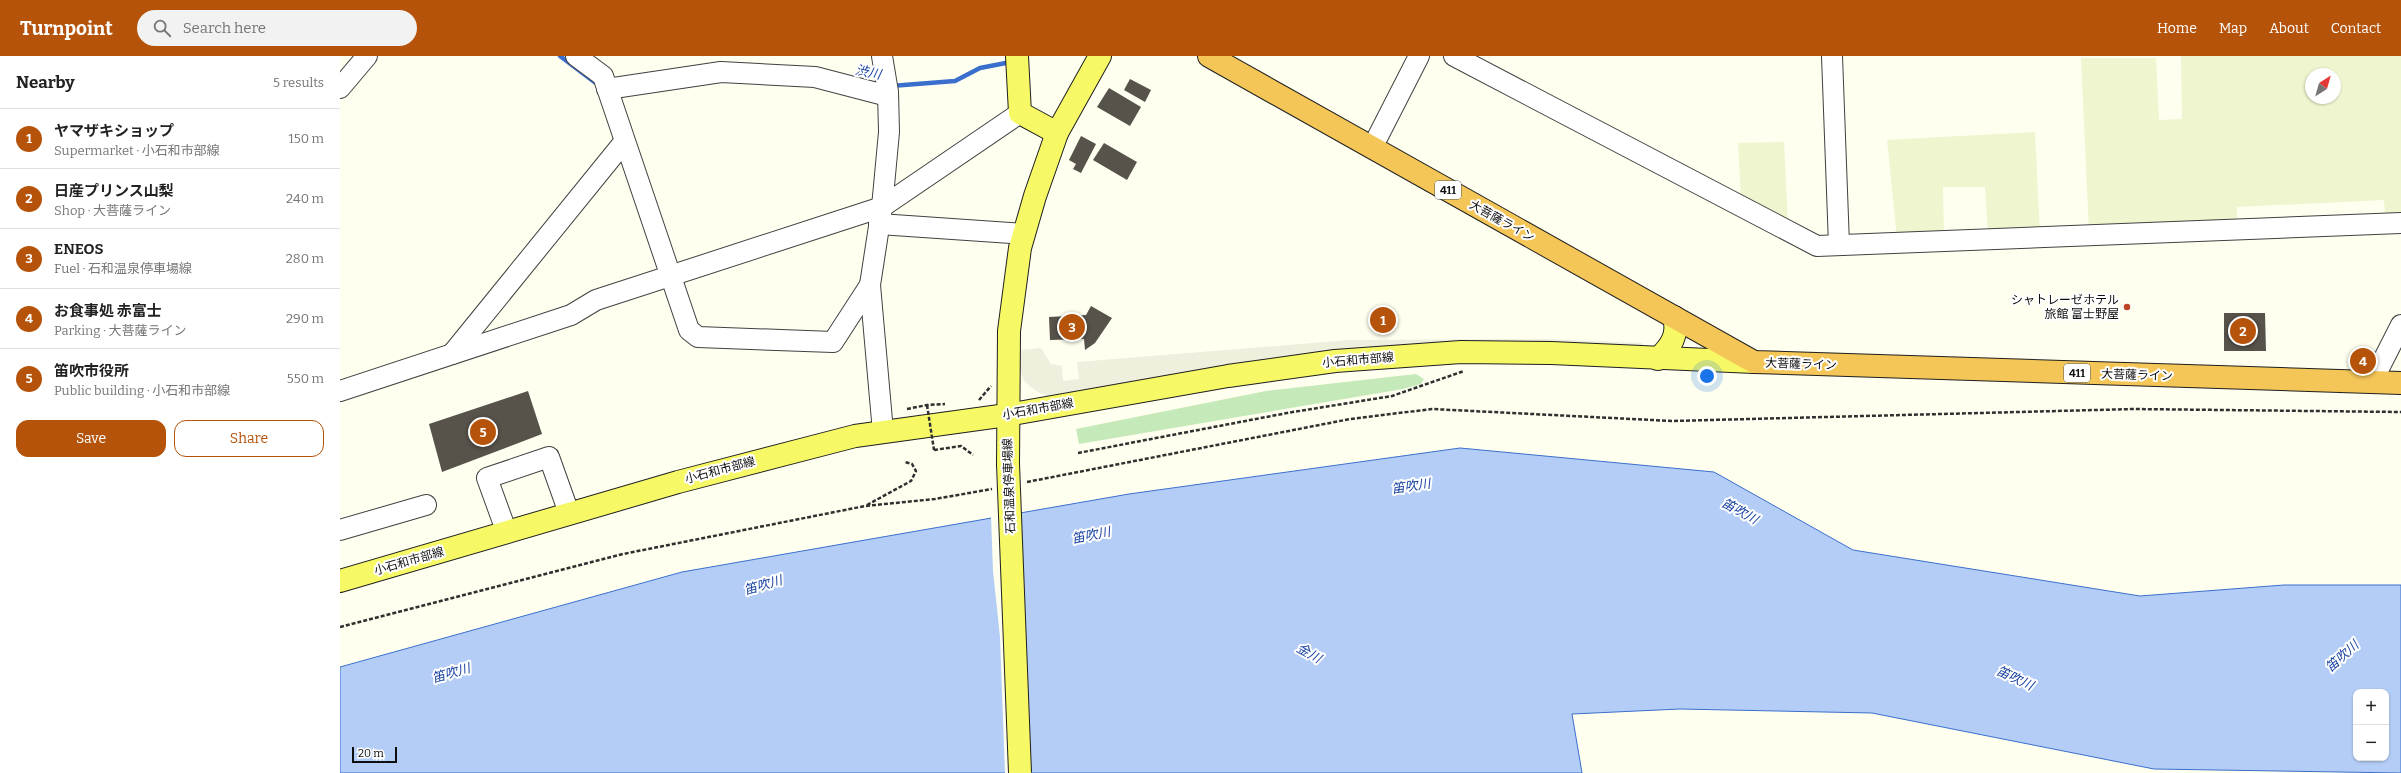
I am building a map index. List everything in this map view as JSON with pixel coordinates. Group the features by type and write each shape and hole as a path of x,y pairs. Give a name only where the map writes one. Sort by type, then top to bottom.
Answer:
{"highway":[{"name":"大菩薩ライン","path":"1219,58 1372,148 1754,362 2401,383"}],"main road":[{"path":"1017,56 1020,113 1056,133"},
{"name":"石和温泉停車場線","path":"1020,773 1008,464 1007,415 1009,331 1020,248 1056,133 1100,56"},
{"path":"1658,359 1674,339 1677,325 1674,317"},
{"name":"小石和市部線","path":"340,581 506,533 569,513 750,462 855,436 1007,415 1228,376 1335,360 1461,352 1551,353 1658,359 1754,362"}],"street":[{"path":"340,88 366,56"},
{"path":"576,56 605,83 721,72 815,77 887,88"},
{"path":"603,56 605,83 689,330 698,337 833,342 870,285"},
{"path":"882,56 887,88 889,132 881,216 870,285 883,432"},
{"path":"1372,148 1419,56"},
{"path":"1454,56 1817,246 2401,224"},
{"path":"1832,56 1840,245"},
{"path":"340,392 571,315 596,300 670,276 881,216 1020,113"},
{"path":"452,354 624,142"},
{"path":"881,216 1024,234"},
{"path":"2372,382 2401,325"},
{"path":"506,533 487,478 549,457 569,513"},
{"path":"340,530 426,505"}],"path":[{"path":"1078,453 1287,413 1392,396 1467,370"},
{"path":"927,404 934,450 961,446 972,455"},
{"path":"1021,484 1350,419 1432,409 1672,421 2134,409 2401,412"},
{"path":"865,506 911,482 916,471 912,464 906,462"},
{"path":"340,627 623,554 865,506 935,499 998,488"}],"green space":[{"path":"2181,56 2401,56 2401,213 2385,213 2384,200 2237,207 2237,227 2089,231 2081,58 2156,58 2159,120 2182,119"},
{"path":"2035,132 2040,235 1988,235 1985,187 1943,187 1944,238 1897,238 1887,140"},
{"path":"1784,142 1788,225 1741,199 1738,143"},
{"path":"1416,374 1424,379 1421,384 1403,389 1079,444 1076,429 1266,391"}],"shaded area":[{"path":"1547,339 1642,343 1642,352 1550,347 1056,396 1047,396 1036,391 1024,381 1018,365 1019,350 1041,348 1051,364 1062,366 1063,381 1079,379 1077,362 1349,340"}],"water":[{"path":"1460,448 1714,472 1853,550 2140,596 2284,585 2401,585 2401,773 2154,769 1872,713 1680,709 1572,714 1582,773 340,773 340,667 682,572 1129,494"}],"pier":[{"path":"1021,511 1028,773 1005,773 1000,637 993,571 991,516"}],"building":[{"path":"1130,79 1151,90 1145,102 1124,90"},
{"path":"1109,88 1141,107 1130,126 1097,107"},
{"path":"1081,136 1096,144 1081,173 1073,169 1076,164 1069,160"},
{"path":"1104,143 1137,162 1127,180 1093,160"},
{"path":"1091,306 1112,318 1095,343 1085,350 1084,339 1050,340 1049,317 1086,315"},
{"path":"2224,313 2265,313 2266,351 2224,351"},
{"path":"528,391 542,434 442,472 429,424"}],"waterway":[{"name":"渋川","path":"560,56 597,84 601,84"},
{"name":"渋川","path":"891,86 955,81 980,68 1011,62"}],"place":[{"name":"シャトレーゼホテル 旅館 富士野屋","path":"2127,307"},
{"name":"ヤマザキショップ","path":"1383,320"},
{"name":"ENEOS","path":"1072,327"},
{"name":"日産プリンス山梨","path":"2243,331"},
{"name":"お食事処 赤富士","path":"2363,361"},
{"name":"笛吹市役所","path":"483,432"}],"water label":[{"name":"笛吹川","path":"1411,486"},
{"name":"笛吹川","path":"1740,511"},
{"name":"笛吹川","path":"1091,535"},
{"name":"笛吹川","path":"763,585"},
{"name":"金川","path":"1309,653"},
{"name":"笛吹川","path":"2342,656"},
{"name":"笛吹川","path":"451,673"},
{"name":"笛吹川","path":"2015,678"}]}
